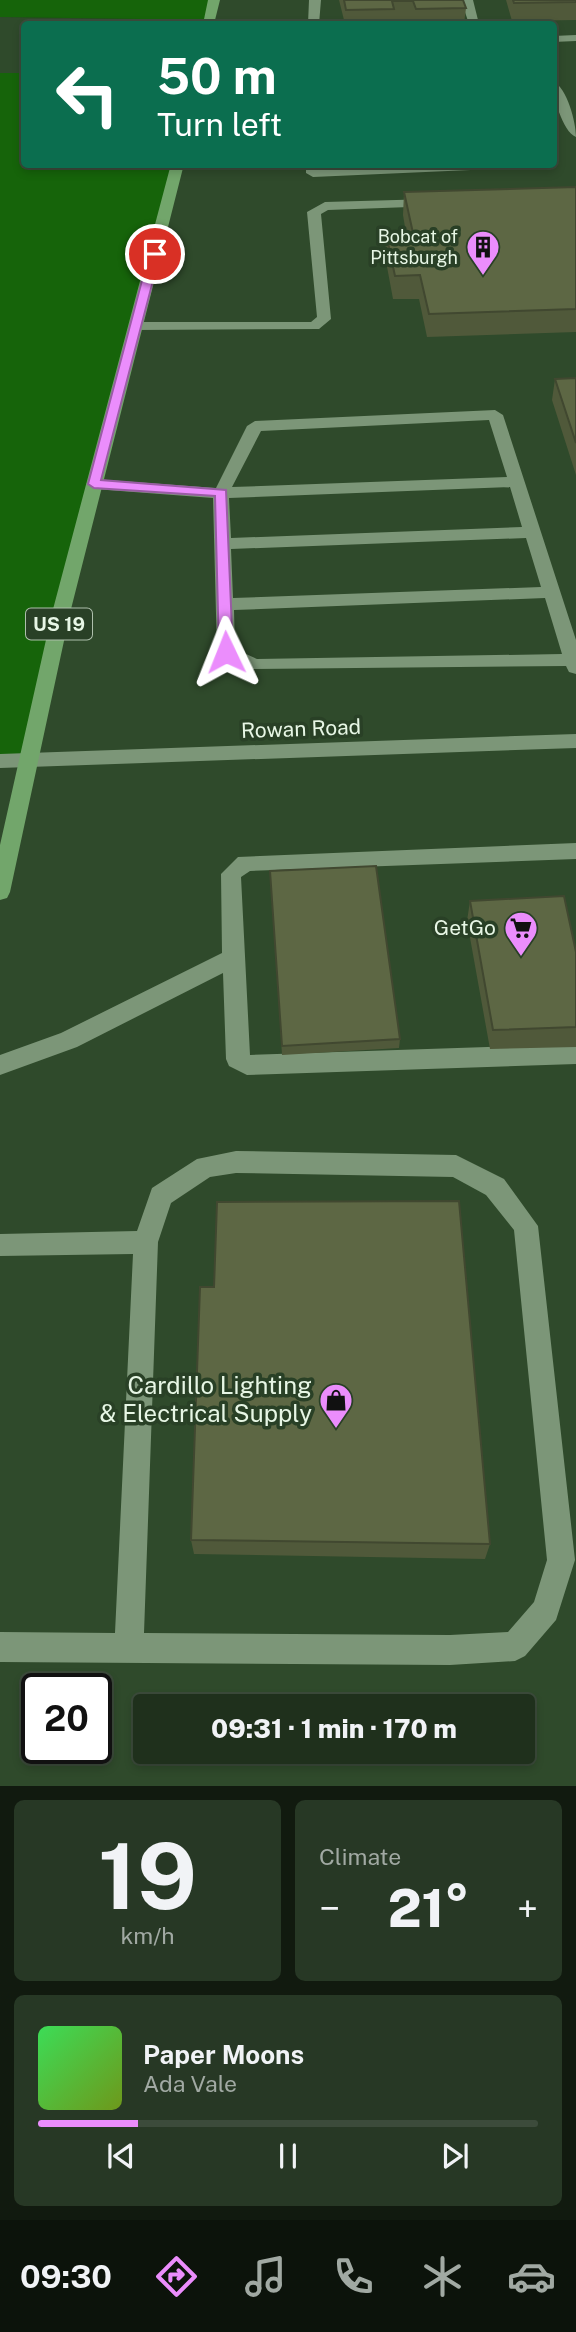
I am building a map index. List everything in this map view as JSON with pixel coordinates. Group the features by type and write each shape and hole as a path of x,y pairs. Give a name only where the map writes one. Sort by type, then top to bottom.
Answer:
{"main road":[{"path":"210,21 214,0"},
{"name":"US 19","path":"0,892 61,613 177,168"}],"street":[{"path":"314,21 315,0"},
{"path":"467,0 473,21"},
{"path":"557,39 576,38"},
{"path":"557,93 576,133"},
{"path":"312,168 313,173 426,168"},
{"path":"136,326 314,326 324,319 314,212 325,206 451,202"},
{"path":"495,415 516,482 575,664 255,665 226,652 221,493 255,426 495,415"},
{"path":"94,484 221,493 516,482"},
{"path":"223,544 532,532"},
{"path":"225,604 552,592"},
{"name":"Rowan Road","path":"0,761 576,741"},
{"path":"576,850 245,863 231,874 237,1059 247,1065 576,1054"},
{"path":"0,1065 69,1040 233,958"},
{"path":"0,1647 129,1648 450,1650 515,1646 546,1610 561,1560 526,1226 495,1187 456,1166 236,1162 205,1167 161,1196 146,1242 129,1648"},
{"path":"0,1245 146,1242"}],"shaded area":[{"path":"214,0 576,0 576,1786 0,1786 0,761 177,168 557,168 557,21 21,21 21,73 0,73 0,17 210,20"}],"green space":[{"path":"0,0 214,0 210,20 0,17"},
{"path":"0,73 21,73 21,168 177,168 28,761 0,761"}],"building":[{"path":"344,0 463,0 466,8 416,9 413,1 392,1 394,9 346,10"},
{"path":"513,0 576,0 576,2 514,3"},
{"name":"Bobcat of Pittsburgh","path":"576,187 576,309 429,314 420,275 395,276 386,233 413,233 404,192"},
{"path":"576,378 576,443 555,379"},
{"name":"GetGo","path":"376,866 400,1039 282,1046 270,871"},
{"name":"GetGo","path":"564,896 576,952 576,1027 493,1030 470,901"},
{"name":"Cardillo Lighting & Electrical Supply","path":"459,1201 490,1544 191,1540 200,1287 214,1287 217,1202"}],"place":[{"name":"Bobcat of Pittsburgh","path":"483,277"},
{"name":"GetGo","path":"521,958"},
{"name":"Cardillo Lighting & Electrical Supply","path":"336,1430"}],"route":[{"path":"155,254 94,484 221,493 226,652"}]}
